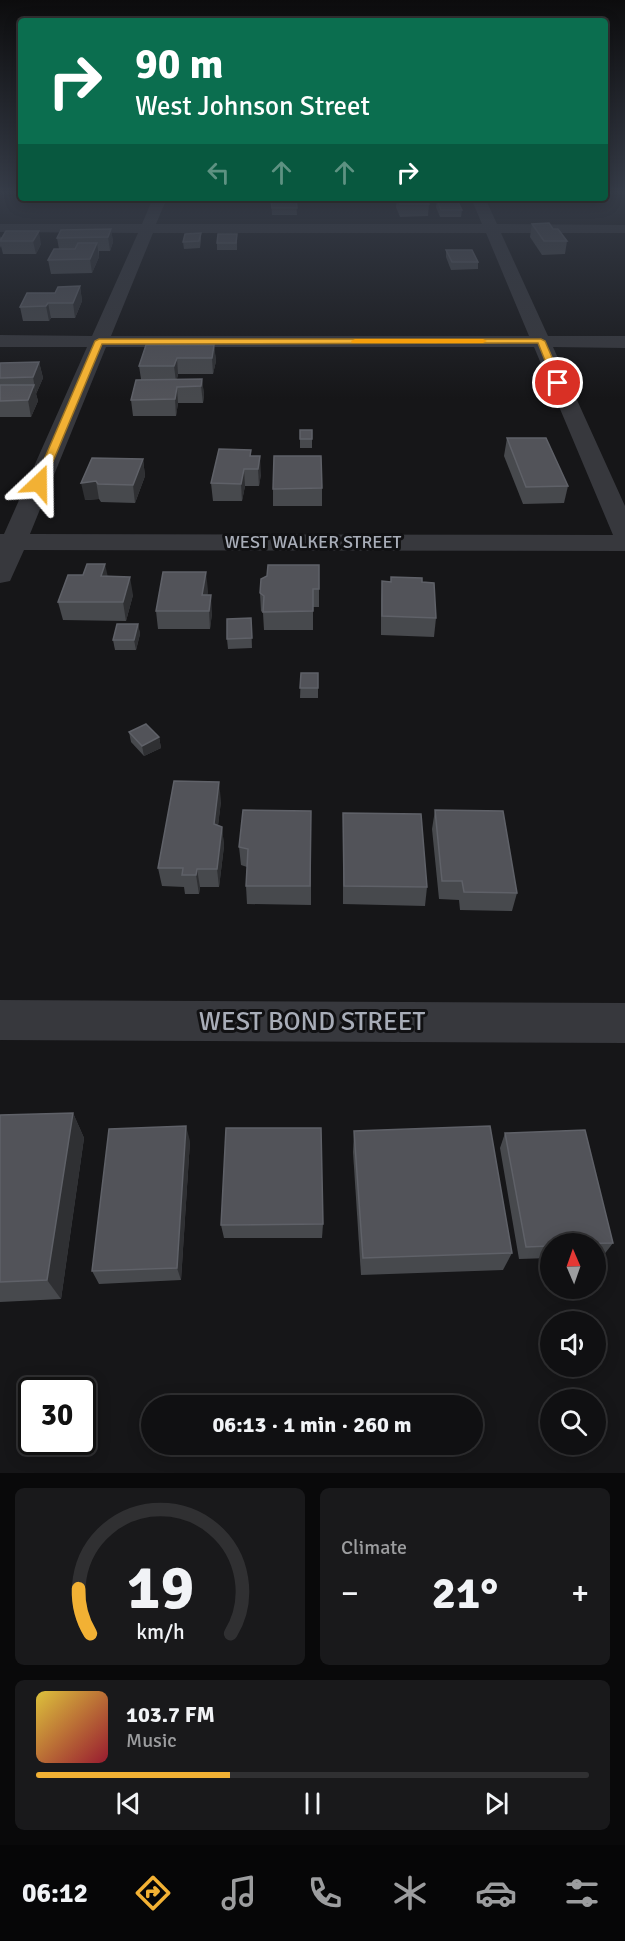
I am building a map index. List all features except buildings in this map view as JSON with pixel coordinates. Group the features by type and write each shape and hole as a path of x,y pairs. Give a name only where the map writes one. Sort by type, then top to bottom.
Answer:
{"street":[{"path":"0,575 7,542 133,262"},
{"path":"506,262 625,534"},
{"path":"0,341 625,342"},
{"name":"WEST WALKER STREET","path":"7,542 625,543"},
{"name":"WEST BOND STREET","path":"0,1020 625,1023"}],"slow traffic":[{"path":"355,341 483,341"}],"route":[{"path":"39,483 99,341 541,341 558,383"}]}
